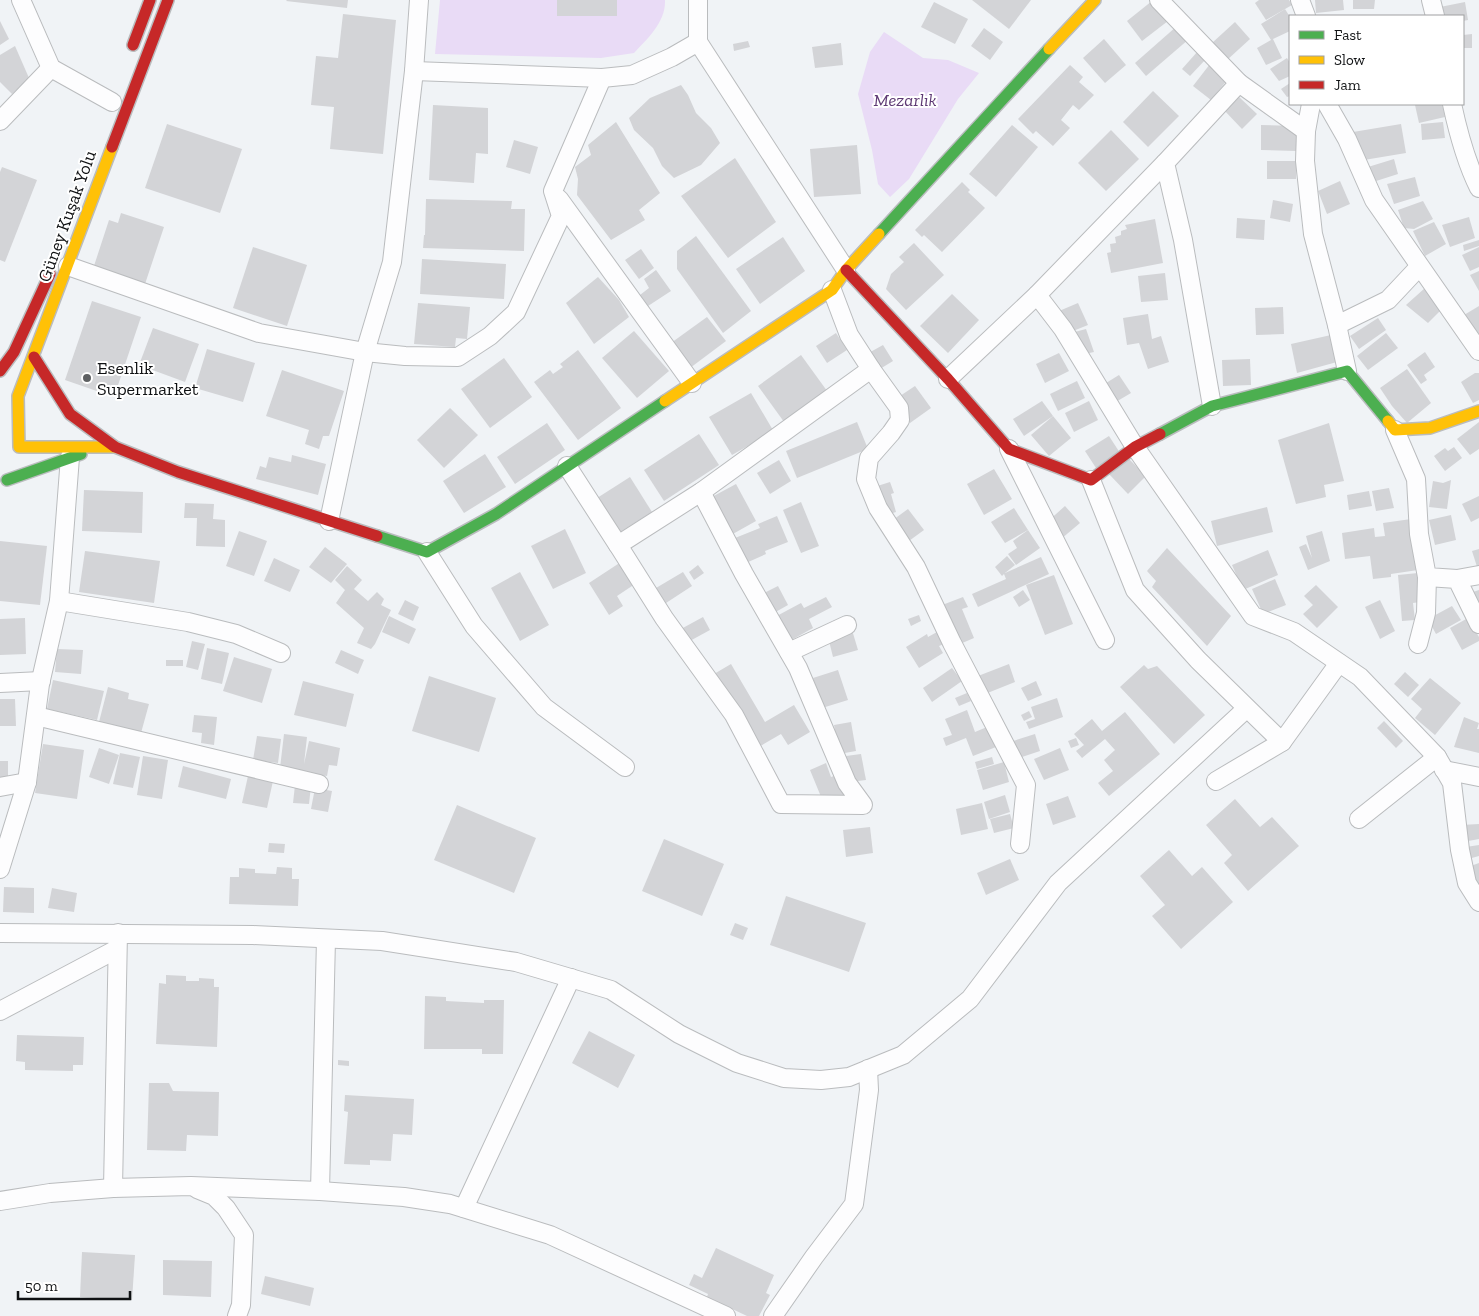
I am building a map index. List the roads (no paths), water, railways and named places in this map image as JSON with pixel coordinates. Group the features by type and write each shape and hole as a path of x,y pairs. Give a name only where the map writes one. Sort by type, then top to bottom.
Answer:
{"street":[{"path":"21,0 51,68 112,102"},
{"path":"129,56 150,0"},
{"name":"Güney Kuşak Yolu","path":"0,371 14,352 60,267 107,158 168,0"},
{"path":"329,521 365,352 392,262 414,71 419,0"},
{"path":"698,0 698,42 846,270 948,379 1009,449 1105,640"},
{"path":"427,552 496,514 832,290 846,270 1095,0"},
{"path":"1159,0 1240,83 1306,131"},
{"path":"1300,0 1306,15"},
{"path":"1431,0 1434,15"},
{"path":"414,71 602,78 632,75 672,57 698,42"},
{"path":"0,121 51,68"},
{"path":"60,267 259,332 365,352 405,356 458,356 490,336 516,312 561,216 553,190 602,78"},
{"path":"948,379 1037,295 1240,83"},
{"path":"1311,105 1306,131 1305,160 1312,234 1337,325 1346,371 1395,430 1416,479 1419,534 1427,576 1426,613 1418,644"},
{"path":"1328,105 1347,139 1374,200 1479,351"},
{"path":"1452,105 1473,176 1479,188"},
{"path":"1165,163 1182,240 1212,406"},
{"path":"553,190 692,383"},
{"name":"Güney Kuşak Yolu","path":"3,482 17,462 19,447 18,396 34,357 60,267"},
{"path":"1337,325 1388,300 1419,267"},
{"path":"832,290 849,335 870,369 899,408 900,420 869,458 866,479 878,508 916,567 952,643 1026,785 1020,844"},
{"path":"1037,295 1063,329 1135,447 1253,616 1294,632 1360,677 1440,763 1452,783 1460,850 1467,883 1479,902"},
{"path":"34,357 70,414 115,447 178,472 427,552 474,626 544,707 625,766"},
{"path":"618,545 702,492 870,369"},
{"path":"1092,480 1135,447 1212,406 1346,371"},
{"path":"1395,430 1430,428 1479,411"},
{"path":"8,426 15,436 19,447 115,447"},
{"path":"3,482 70,457 115,447"},
{"path":"1009,449 1092,480 1135,590 1198,660 1246,709 1282,742"},
{"path":"0,869 27,782 41,681 59,601 70,457"},
{"path":"567,466 664,618 734,715 781,804 863,805 847,783 798,668 744,574 702,492"},
{"path":"1427,576 1457,579 1479,575"},
{"path":"1457,579 1479,624"},
{"path":"59,601 188,622 236,634 281,653"},
{"path":"789,652 847,625"},
{"path":"1216,781 1282,742 1339,663"},
{"path":"0,683 41,681"},
{"path":"0,933 117,941 253,935 382,941 516,962 611,990 687,1038 737,1063 784,1078 821,1080 849,1077 903,1055 970,999 1058,883 1246,709"},
{"path":"36,716 318,784"},
{"path":"1440,763 1479,777"},
{"path":"1359,819 1440,763"},
{"path":"0,787 27,782"},
{"path":"320,1191 326,939"},
{"path":"0,1011 117,941"},
{"path":"113,1188 118,1008 117,941"},
{"path":"464,1208 571,978"},
{"path":"774,1316 814,1256 854,1204 869,1090 868,1068"},
{"path":"190,1186 214,1196 226,1208 244,1235 241,1305 237,1316"},
{"path":"0,1201 50,1193 113,1188 190,1186 320,1191 450,1204 550,1235 726,1316"}],"place":[{"name":"Esenlik Supermarket","path":"87,378"}],"park label":[{"name":"Mezarlık","path":"905,100"}]}
